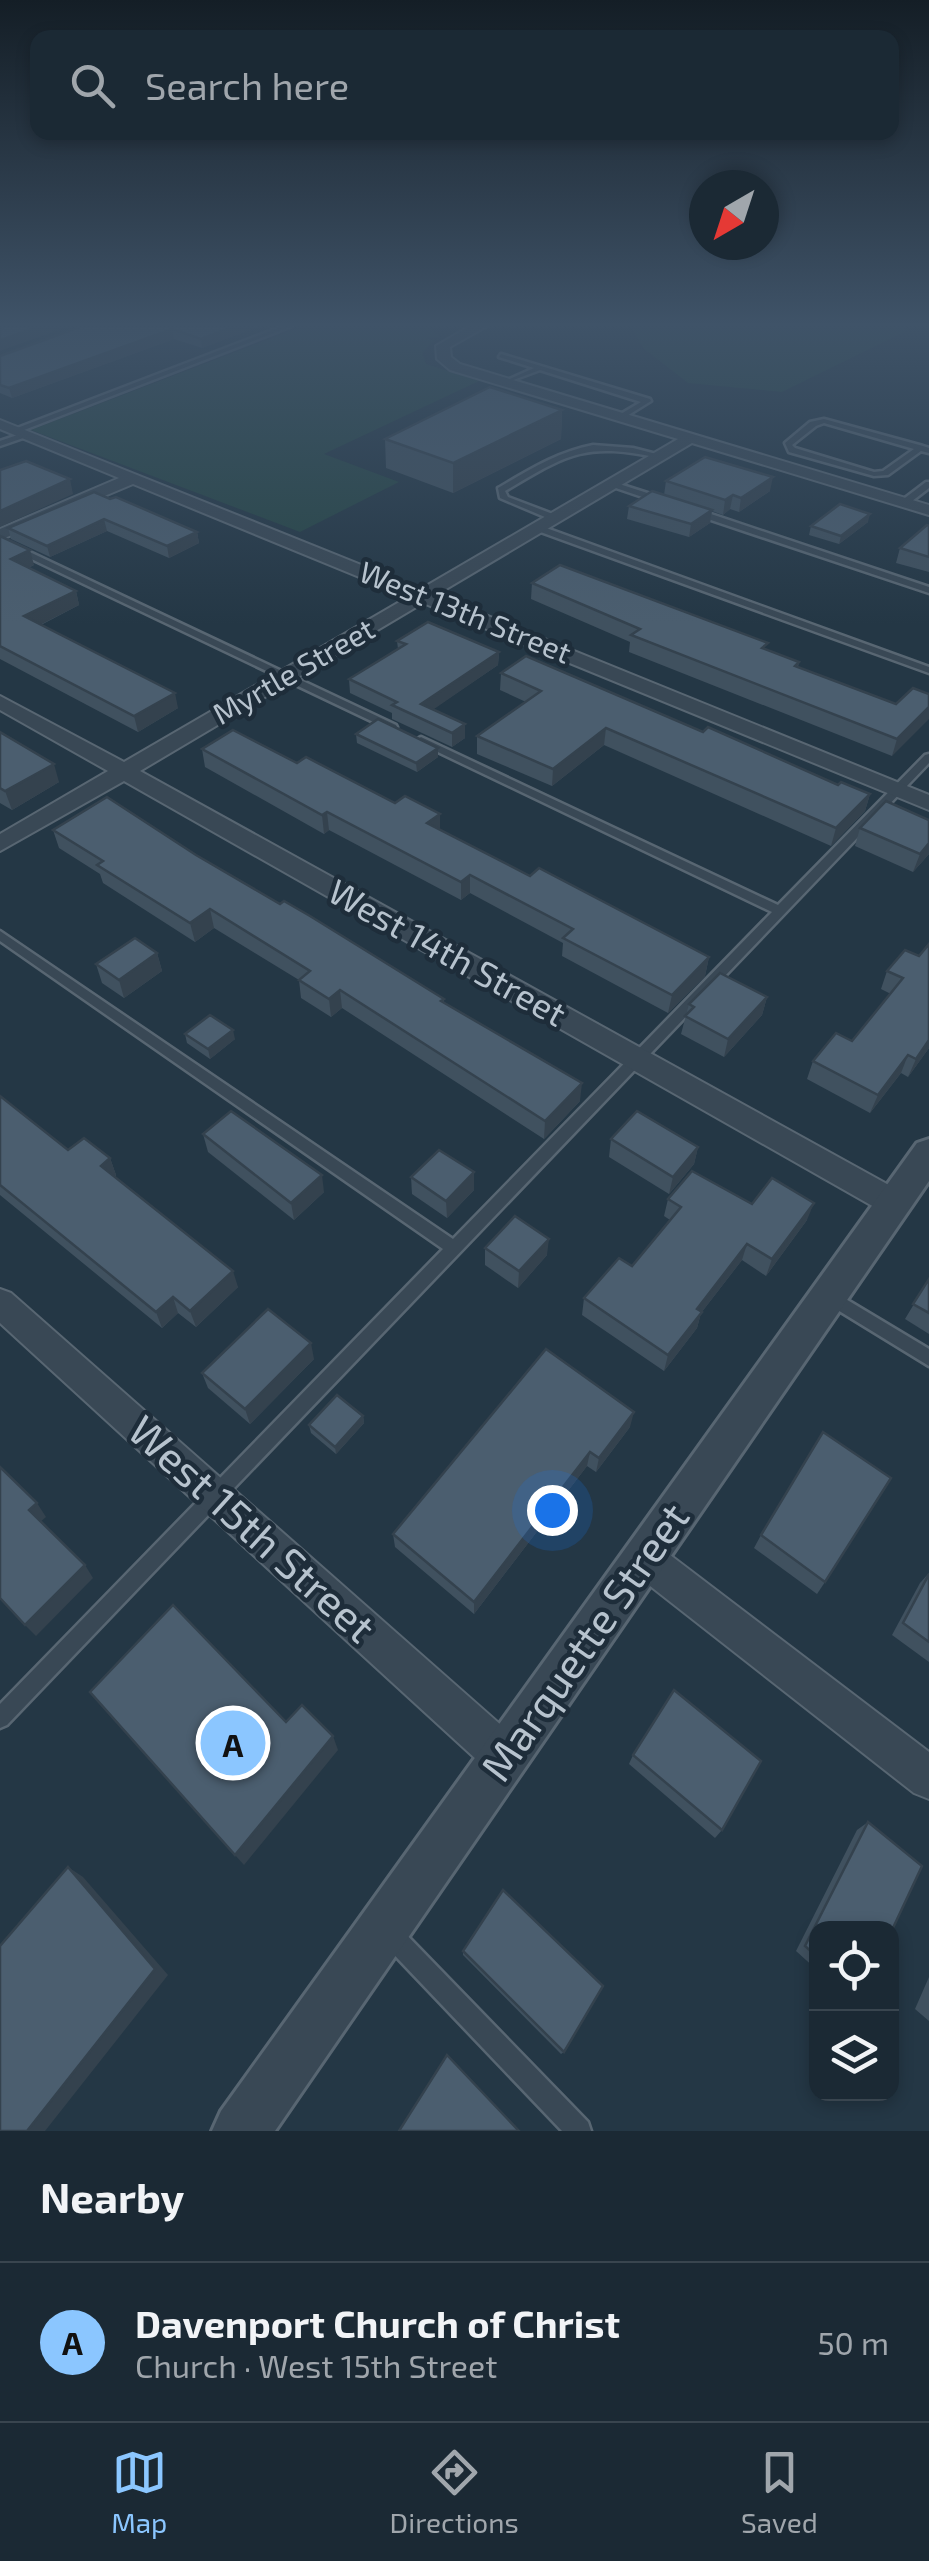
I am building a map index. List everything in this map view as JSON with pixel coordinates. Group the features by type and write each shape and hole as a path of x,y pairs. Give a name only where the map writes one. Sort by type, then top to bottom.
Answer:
{"street":[{"path":"650,425 929,510"},
{"name":"West 13th Street","path":"14,429 929,803"},
{"name":"Myrtle Street","path":"0,844 691,438"},
{"path":"0,538 134,478"},
{"name":"West 14th Street","path":"0,702 894,1204"},
{"name":"Marquette Street","path":"241,2131 929,1154"},
{"name":"West 15th Street","path":"0,1302 504,1756"},
{"path":"644,1558 929,1778"}],"lane":[{"path":"810,425 788,445 792,450 874,474 885,473 925,449"},
{"path":"840,425 925,449"},
{"path":"0,444 14,429"},
{"path":"660,456 628,448 585,446 501,490 504,498 547,523 929,670"},
{"path":"613,484 668,503"},
{"path":"904,503 929,484"},
{"path":"687,509 929,590"},
{"path":"0,538 780,911"},
{"path":"0,1718 929,758"},
{"path":"0,935 454,1248"},
{"path":"829,1296 929,1358"},
{"path":"384,1928 579,2131"}],"green space":[{"path":"43,425 385,425 324,454 399,482 300,532 31,430"}],"building":[{"path":"412,425 530,425 453,463 385,439"},
{"path":"705,457 773,477 741,498 733,495 725,500 666,481"},
{"path":"26,461 70,479 0,511 0,470"},
{"path":"652,491 712,510 691,524 629,506"},
{"path":"94,492 110,499 116,497 197,532 167,546 104,519 47,546 8,528"},
{"path":"840,504 870,514 841,536 811,526"},
{"path":"927,525 929,557 900,548"},
{"path":"0,536 30,550 11,559 76,591 24,616 175,693 134,716 0,646"},
{"path":"560,565 768,643 762,648 799,662 795,666 896,704 913,688 929,694 929,707 897,739 631,635 640,629 532,583"},
{"path":"428,622 499,652 421,704 465,724 452,733 392,705 397,702 349,679 406,644 397,641"},
{"path":"526,656 703,732 708,727 838,785 841,782 870,794 836,828 606,728 553,769 477,736 541,691 501,673"},
{"path":"378,719 438,748 416,763 356,734"},
{"path":"233,730 297,763 306,757 395,803 405,796 440,814 427,823 530,876 539,868 709,957 672,995 563,938 573,929 470,875 461,882 327,812 322,815 202,749"},
{"path":"0,732 54,764 5,791 0,788"},
{"path":"107,797 196,855 280,904 284,901 310,916 444,999 441,1001 582,1083 545,1121 340,990 329,999 299,980 310,971 210,909 190,923 97,865 103,861 53,830"},
{"path":"886,801 929,820 929,843 920,854 860,828"},
{"path":"135,938 157,953 119,980 96,964"},
{"path":"929,944 929,1040 916,1059 908,1055 878,1095 813,1061 836,1033 852,1041 903,978 887,971 905,950 919,956"},
{"path":"720,973 767,997 728,1039 685,1016 694,1007 689,1004"},
{"path":"210,1015 233,1030 208,1049 185,1034"},
{"path":"0,1096 68,1150 84,1138 110,1158 101,1166 233,1271 190,1311 173,1297 156,1312 0,1185"},
{"path":"231,1111 322,1175 291,1203 203,1134"},
{"path":"637,1111 698,1147 673,1177 611,1139"},
{"path":"439,1150 474,1172 446,1201 411,1177"},
{"path":"692,1171 752,1204 772,1178 814,1203 772,1259 747,1244 697,1309 702,1312 668,1355 584,1298 619,1258 632,1266 681,1207 668,1199"},
{"path":"515,1216 549,1239 519,1271 485,1248"},
{"path":"929,1279 929,1313 913,1304"},
{"path":"268,1309 311,1343 245,1409 202,1373"},
{"path":"546,1349 634,1412 599,1458 590,1452 474,1602 393,1534"},
{"path":"337,1395 363,1416 335,1447 309,1425"},
{"path":"823,1432 891,1478 825,1582 761,1535"},
{"path":"0,1467 37,1503 29,1510 85,1565 25,1625 0,1598"},
{"path":"929,1574 929,1642 903,1623"},
{"path":"173,1605 286,1722 302,1705 333,1736 235,1855 90,1692"},
{"path":"674,1690 761,1761 722,1830 633,1755"},
{"path":"868,1822 922,1866 896,1921 818,1921"},
{"path":"68,1867 155,1969 27,2131 0,2131 0,1946"},
{"path":"503,1890 603,1986 564,2052 463,1951"},
{"path":"447,2055 519,2131 399,2131"}],"place":[{"name":"Davenport Church of Christ","path":"233,1743"}]}
